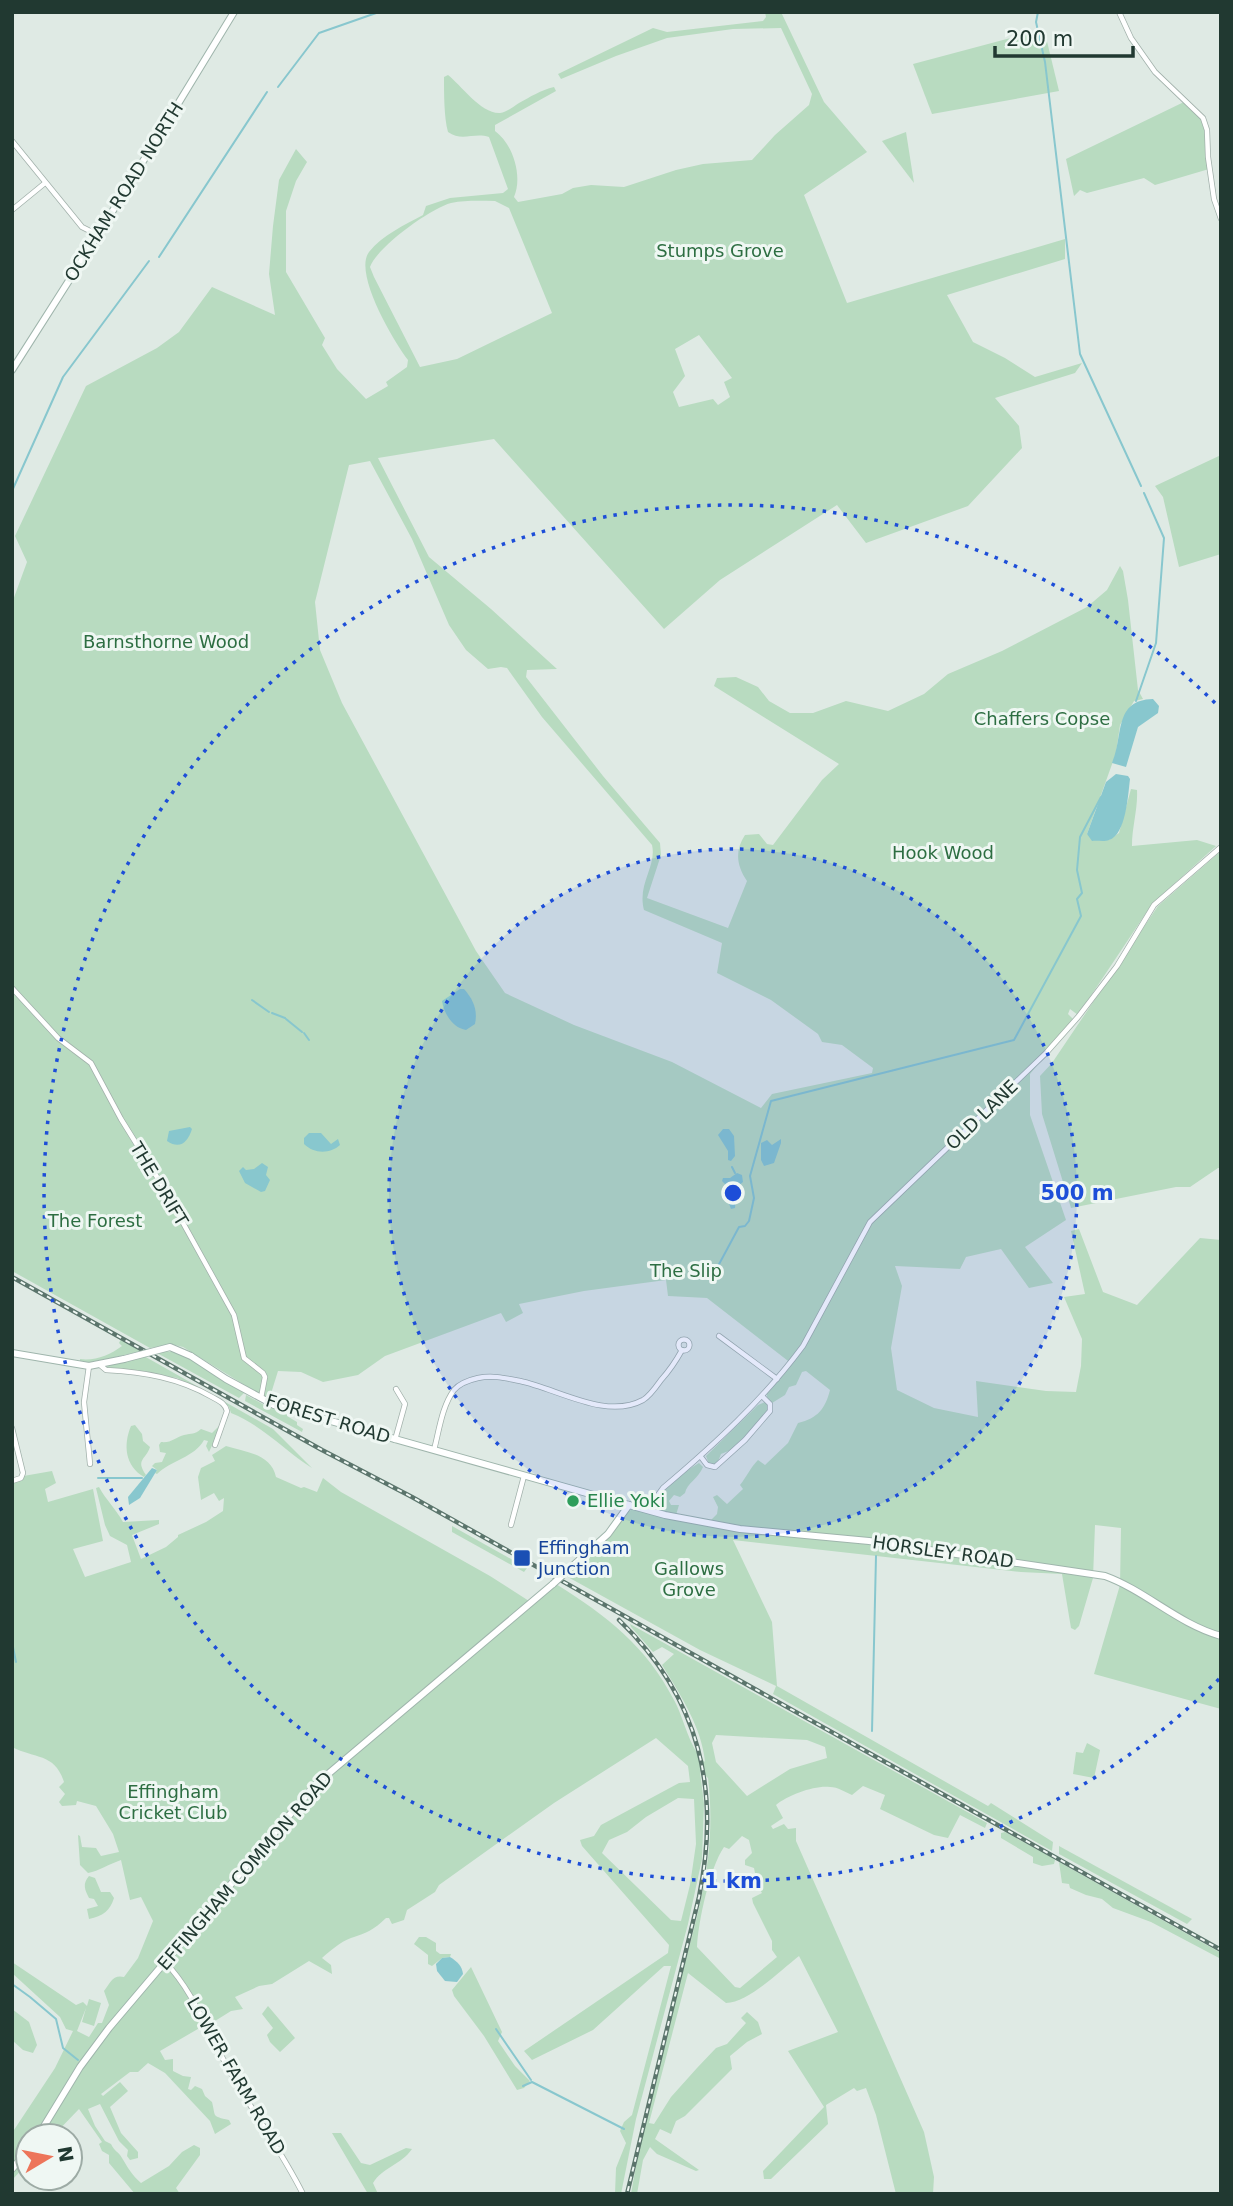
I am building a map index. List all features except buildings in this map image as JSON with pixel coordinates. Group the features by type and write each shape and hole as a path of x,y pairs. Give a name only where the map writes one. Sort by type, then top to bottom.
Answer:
{"street":[{"name":"OCKHAM ROAD NORTH","path":"12,370 234,12"},
{"path":"1119,12 1131,38 1155,72 1203,118 1207,130 1214,200 1221,219"},
{"path":"13,143 82,227 98,235"},
{"path":"12,209 45,183"},
{"name":"OLD LANE","path":"651,1511 663,1488 701,1457 778,1379 803,1346 870,1222 1046,1053 1117,966 1154,905 1221,848"},
{"name":"THE DRIFT","path":"12,988 58,1038 90,1063 234,1315 244,1358 265,1377 261,1399"},
{"path":"719,1336 778,1379"},
{"name":"FOREST ROAD","path":"12,1353 89,1366 170,1347 191,1356 261,1399 317,1419 651,1511"},
{"path":"434,1450 447,1401 458,1386 467,1381 499,1376 551,1389 599,1406 621,1407 643,1400 649,1395 676,1363 682,1350"},
{"path":"100,1365 106,1370 173,1378 223,1404 228,1411 215,1445"},
{"path":"89,1366 83,1402 90,1464"},
{"path":"396,1390 405,1404 396,1440"},
{"path":"701,1457 707,1465 715,1467 736,1448 769,1414 770,1405 762,1396"},
{"path":"12,1428 23,1475 12,1481"},
{"path":"511,1525 524,1476"},
{"path":"621,1503 621,1516"},
{"name":"EFFINGHAM COMMON ROAD","path":"46,2122 95,2046 315,1785 553,1584 608,1534 629,1505"},
{"name":"HORSLEY ROAD","path":"651,1511 740,1528 869,1541 926,1552 1105,1576 1187,1622 1221,1636"},
{"name":"LOWER FARM ROAD","path":"165,1962 189,1995 303,2194"}],"green space":[{"path":"765,12 781,12 824,102 867,152 804,195 847,303 1065,239 1065,259 947,295 973,342 1035,377 1082,363 1075,373 995,398 1019,426 1022,448 968,506 866,543 837,505 720,580 664,629 494,439 378,458 429,557 557,669 527,670 526,677 603,776 660,843 661,855 647,898 728,928 747,881 738,858 745,835 759,834 767,844 773,845 822,780 839,764 714,686 717,678 736,677 758,687 769,701 790,713 813,713 846,701 888,711 924,694 948,674 1002,651 1087,607 1107,590 1120,566 1123,571 1138,690 1143,699 1134,701 1120,725 1116,753 1087,834 1099,840 1109,840 1119,833 1131,789 1137,790 1132,846 1197,840 1216,846 1152,904 1078,1015 1070,1009 1068,1014 1074,1020 1030,1074 1030,1115 1066,1220 1025,1247 1053,1283 1029,1288 1001,1249 966,1257 960,1269 895,1266 902,1286 891,1348 897,1390 934,1408 978,1417 976,1381 1046,1391 1076,1392 1082,1339 1064,1297 1085,1294 1071,1231 1079,1229 1103,1292 1137,1305 1200,1238 1221,1240 1221,1709 1094,1674 1120,1585 1121,1528 1095,1525 1093,1578 1079,1626 1075,1630 1071,1628 1062,1574 1021,1572 733,1540 772,1622 777,1686 988,1806 991,1803 1053,1842 1052,1851 773,1694 776,1686 700,1650 566,1576 632,1509 710,1521 717,1514 718,1507 713,1497 717,1495 727,1504 743,1489 740,1485 758,1460 765,1465 788,1443 798,1423 820,1412 826,1402 830,1390 806,1371 802,1372 796,1385 789,1387 785,1395 772,1403 767,1393 792,1364 707,1298 668,1296 666,1280 584,1291 519,1304 523,1313 506,1322 501,1313 385,1356 358,1375 323,1382 301,1372 278,1371 269,1400 183,1347 171,1344 150,1348 12,1271 12,603 27,562 15,536 86,386 157,348 179,332 212,287 275,315 269,274 273,226 279,180 296,149 307,162 296,181 286,211 286,272 325,338 322,345 337,369 366,399 388,386 386,382 407,367 408,360 385,323 371,291 366,275 369,252 387,235 423,215 426,206 450,198 503,193 508,189 489,137 463,137 448,132 444,77 448,75 486,109 500,113 554,87 556,91 495,125 495,131 507,144 515,161 517,189 514,197 518,202 562,194 573,188 591,185 624,187 703,164 752,160 809,105 812,94 781,28 733,29 667,38 561,79 558,74 653,28 667,32 763,21","holes":["462,201 495,201 509,208 552,313 457,359 420,367 370,267 393,239 442,206","699,335 732,378 724,382 730,397 718,405 713,399 679,407 673,392 685,376 675,349","370,461 412,539 449,625 466,650 488,669 507,668 542,717 652,845 652,860 643,892 644,910 722,943 717,973 771,1000 818,1034 822,1042 842,1045 873,1068 872,1073 772,1094 761,1108 672,1062 574,1025 505,993 476,951 342,703 320,650 315,602 349,465"]},
{"path":"1044,29 1059,91 932,114 913,64"},
{"path":"1186,101 1205,123 1209,169 1155,185 1144,178 1087,193 1080,190 1074,196 1066,159"},
{"path":"906,132 914,183 882,141"},
{"path":"1221,455 1221,554 1179,567 1163,497 1155,486"},
{"path":"1221,851 1221,1168 1190,1187 1176,1187 1071,1208 1042,1114 1040,1076 1052,1063 1158,906"},
{"path":"121,1339 141,1351 80,1363 80,1359 97,1358 112,1352 122,1346 119,1343"},
{"path":"157,1353 181,1353 244,1393 239,1398"},
{"path":"144,1356 273,1429 312,1468 253,1424 231,1413 222,1401 177,1378 105,1367"},
{"path":"246,1395 268,1407 287,1412 287,1416 303,1429 302,1432 245,1401"},
{"path":"765,1402 769,1407 767,1414 731,1450 721,1454 717,1464 709,1464 706,1456 758,1405"},
{"path":"135,1425 142,1434 143,1441 150,1447 141,1463 146,1475 144,1477 133,1467 127,1454 128,1433 131,1426"},
{"path":"219,1426 209,1452 206,1446 208,1441 204,1440 195,1451 155,1473 157,1470 152,1466 162,1462 166,1453 160,1452 161,1442 201,1429 212,1433"},
{"name":"Effingham Cricket Club","path":"226,1446 263,1458 269,1463 276,1477 301,1488 317,1492 323,1478 341,1492 529,1601 556,1584 592,1608 638,1648 663,1681 678,1708 691,1741 705,1762 695,1724 662,1665 674,1654 662,1647 653,1652 630,1624 987,1823 985,1828 960,1815 948,1838 934,1835 880,1809 885,1795 863,1786 852,1795 836,1788 824,1787 794,1794 776,1805 783,1818 771,1826 773,1829 784,1824 788,1829 796,1828 796,1841 924,2132 934,2177 933,2194 896,2194 876,2115 866,2088 857,2091 854,2088 826,2105 828,2124 771,2179 764,2179 763,2171 824,2107 788,2051 838,2032 799,1956 745,1997 726,2003 688,1973 649,2123 654,2124 671,2097 697,2068 716,2048 727,2044 746,2023 741,2018 747,2012 758,2022 762,2034 730,2056 732,2069 685,2116 676,2121 671,2134 660,2129 655,2139 699,2170 657,2154 650,2147 643,2160 637,2194 631,2194 653,2087 694,1930 708,1857 708,1778 700,1771 704,1804 702,1859 688,1924 636,2119 621,2194 615,2194 616,2168 626,2143 620,2131 624,2122 632,2115 671,1966 664,1966 593,2030 532,2060 524,2051 668,1953 669,1945 582,1846 580,1840 594,1836 601,1825 679,1783 690,1782 688,1766 656,1738 554,1803 439,1885 435,1892 407,1910 404,1920 392,1924 389,1918 386,1918 370,1931 335,1947 322,1958 331,1965 332,1974 309,1961 272,1984 259,1986 235,1997 243,2009 231,2011 215,2021 216,2028 212,2029 206,2020 203,2026 160,2051 165,2060 173,2059 173,2071 191,2077 188,2089 191,2090 195,2086 202,2089 212,2102 215,2115 229,2120 231,2124 215,2134 210,2121 165,2073 148,2063 138,2072 130,2072 101,2094 103,2096 120,2082 128,2091 110,2107 121,2133 138,2152 138,2158 130,2160 127,2156 128,2150 119,2141 100,2104 88,2109 105,2141 111,2144 141,2183 169,2166 182,2152 194,2145 200,2148 200,2155 176,2188 180,2194 135,2194 109,2163 109,2155 102,2151 99,2144 102,2142 79,2109 66,2122 19,2122 55,2068 73,2031 66,2029 60,2017 12,1973 12,1962 76,2005 83,2002 87,2006 89,1999 101,2003 94,2026 82,2022 86,2008 77,2031 89,2037 98,2023 102,2023 109,2005 104,1991 114,1978 124,1977 138,1958 153,1921 141,1897 130,1900 121,1860 88,1873 80,1865 78,1835 82,1847 96,1848 101,1856 119,1852 113,1834 96,1806 77,1801 76,1805 62,1806 59,1802 65,1794 59,1787 64,1782 55,1766 50,1761 12,1747 12,1478 52,1471 56,1483 45,1489 48,1502 93,1489 103,1541 73,1549 85,1577 131,1562 127,1545 110,1536 96,1488 99,1487 123,1522 159,1520 159,1524 132,1535 141,1559 166,1547 178,1535 223,1511 224,1498 219,1501 214,1493 201,1500 198,1477 201,1468 215,1461 212,1455","holes":["716,1735 807,1740 825,1747 827,1758 790,1769 747,1796 716,1762 712,1743","678,1798 694,1799 696,1844 681,1921 671,1920 602,1853 609,1840 627,1832","742,1836 749,1840 752,1853 745,1860 745,1865 754,1868 752,1877 762,1893 752,1898 753,1903 777,1957 740,1988 735,1987 697,1947 702,1910 719,1856 724,1847 729,1849"]},
{"path":"699,1463 703,1467 685,1493 680,1497 674,1495 669,1501 671,1505 679,1505 676,1515 661,1512 661,1497 670,1483"},
{"path":"452,1526 527,1568 524,1572 452,1532"},
{"path":"1087,1743 1100,1750 1094,1778 1073,1774 1076,1752 1083,1753"},
{"path":"1005,1832 1051,1857 1055,1860 1054,1864 1042,1866 1033,1863 1033,1857 1001,1838 1001,1833"},
{"path":"1059,1846 1192,1919 1187,1924 1059,1854"},
{"path":"1059,1862 1221,1953 1221,1959 1151,1922 1113,1908 1102,1899 1070,1888 1069,1884 1062,1883"},
{"path":"89,1876 95,1878 101,1892 110,1892 114,1898 105,1912 89,1919 87,1909 98,1906 85,1890 85,1882"},
{"path":"419,1937 426,1937 436,1943 436,1951 440,1954 451,1954 450,1957 442,1958 432,1966 428,1964 428,1955 414,1944"},
{"path":"471,1967 502,2032 498,2041 515,2066 530,2081 524,2088 517,2090 484,2036 454,1996 452,1990"},
{"path":"268,2006 295,2038 280,2052 267,2035 273,2028 262,2014"},
{"path":"12,2009 29,2022 37,2045 33,2053 23,2050 12,2040"},
{"path":"14,2130 12,2180 12,2133"},
{"path":"332,2133 341,2133 361,2163 370,2165 406,2148 412,2149 373,2183 378,2194 368,2194"}],"water":[{"path":"1153,699 1159,706 1158,713 1138,727 1126,767 1112,763 1126,713 1140,701"},
{"path":"1116,774 1128,776 1130,779 1123,823 1115,837 1107,841 1092,841 1087,834 1106,782"},
{"path":"460,989 467,993 475,1009 475,1024 466,1030 450,1020 442,1001"},
{"path":"190,1127 190,1134 180,1145 167,1141 169,1131"},
{"path":"723,1129 729,1129 734,1136 735,1156 731,1161 728,1160 728,1151 718,1135"},
{"path":"309,1133 321,1133 331,1144 338,1139 340,1145 327,1151 312,1150 304,1144 304,1138"},
{"path":"781,1139 774,1163 764,1166 761,1160 761,1143 767,1140 772,1145"},
{"path":"262,1163 268,1167 266,1175 270,1180 265,1191 261,1192 245,1183 239,1171 243,1167 246,1170 254,1169"},
{"path":"737,1173 742,1175 743,1182 737,1187 735,1208 731,1209 722,1181 723,1178 730,1178"},
{"path":"152,1468 157,1470 140,1498 129,1505 128,1497"},
{"path":"450,1957 459,1964 463,1974 457,1982 445,1981 437,1971 436,1964 442,1958"}],"waterway":[{"path":"278,87 319,33 379,12"},
{"path":"1038,12 1036,22 1045,62 1080,354 1141,486"},
{"path":"159,257 267,92"},
{"path":"12,491 63,377 149,261"},
{"path":"1136,701 1156,643 1164,538 1144,493"},
{"path":"710,1281 739,1227 745,1226 749,1221 754,1198 750,1176 771,1101 1014,1040 1081,916 1077,899 1082,893 1077,870 1080,837 1101,797"},
{"path":"252,1000 269,1012"},
{"path":"272,1013 285,1018"},
{"path":"286,1019 302,1032"},
{"path":"304,1033 309,1040"},
{"path":"732,1167 735,1173"},
{"path":"98,1478 142,1478"},
{"path":"872,1731 876,1556"},
{"path":"12,1642 16,1662"},
{"path":"12,1984 56,2019 63,2048 78,2060"},
{"path":"496,2029 531,2080"},
{"path":"523,2086 532,2082 624,2129"}],"railway":[{"path":"12,1277 322,1450 412,1497 1221,1950"},
{"path":"619,1620 647,1650 669,1681 686,1714 698,1748 705,1783 707,1820 699,1897 627,2194"}],"place":[{"name":"Ellie Yoki","path":"573,1501"},
{"name":"Effingham Junction","path":"522,1558"}],"park label":[{"name":"Stumps Grove","path":"720,251"},
{"name":"Barnsthorne Wood","path":"166,642"},
{"name":"Chaffers Copse","path":"1042,719"},
{"name":"Hook Wood","path":"943,853"},
{"name":"The Forest","path":"95,1221"},
{"name":"The Slip","path":"686,1271"},
{"name":"Gallows Grove","path":"689,1579"}]}
